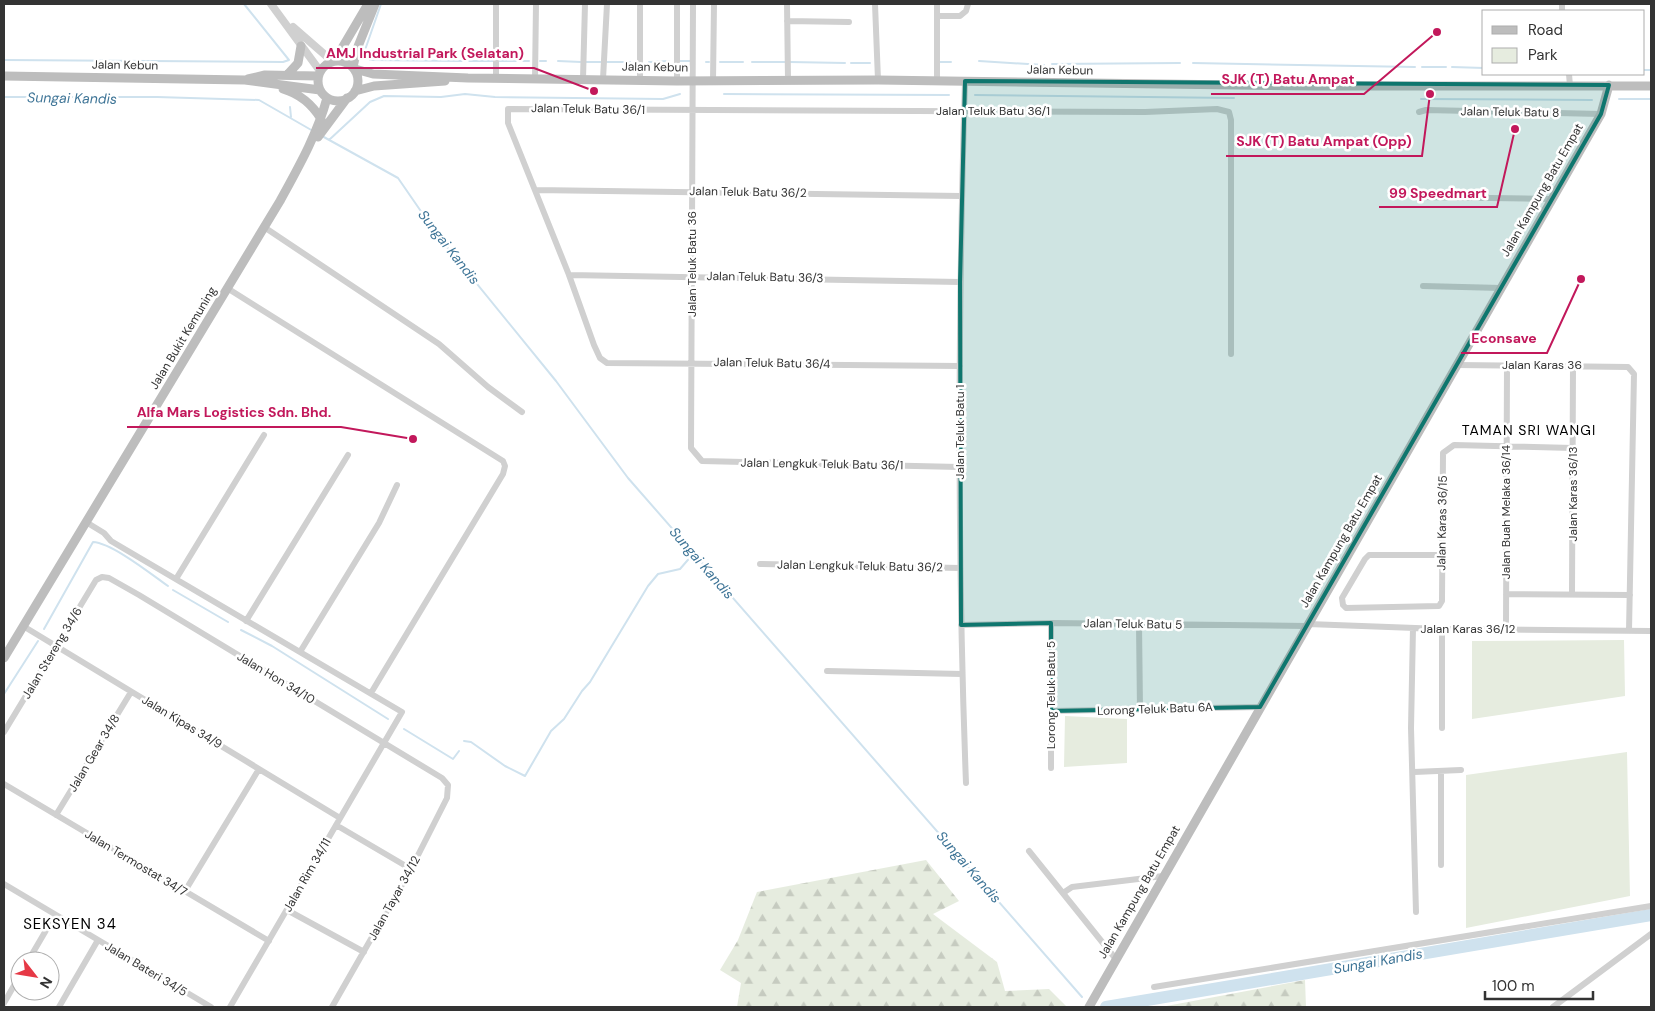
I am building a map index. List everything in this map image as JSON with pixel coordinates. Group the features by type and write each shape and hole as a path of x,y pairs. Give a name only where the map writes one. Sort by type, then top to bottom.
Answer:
{"main road":[{"path":"368,4 334,61 319,74 320,90 327,98 337,101 347,98 355,91 358,84 354,68 357,50 375,4"},
{"path":"288,74 298,64 301,46"},
{"path":"334,61 345,62 354,68"},
{"name":"Jalan Kebun","path":"354,68 373,74 468,78 677,81 937,80 1331,86 1651,86"},
{"name":"Jalan Kebun","path":"245,80 266,75 319,74"},
{"name":"Jalan Kebun","path":"4,76 245,80 263,84 320,90"},
{"name":"Jalan Kebun","path":"355,91 374,86 425,84 468,78"},
{"path":"263,84 302,97 313,106 321,119"},
{"name":"Jalan Kampung Batu Empat","path":"1089,1007 1115,958 1601,114 1609,85"},
{"name":"Jalan Bukit Kemuning","path":"304,158 321,119 327,98"},
{"name":"Jalan Bukit Kemuning","path":"4,658 304,158 347,98"}],"street":[{"path":"271,4 319,74"},
{"path":"496,4 496,78"},
{"path":"535,78 536,4"},
{"path":"583,79 585,4"},
{"path":"603,79 607,4"},
{"path":"640,4 640,80"},
{"path":"677,4 677,81"},
{"name":"Jalan Teluk Batu 36","path":"691,448 693,4"},
{"path":"714,4 714,80"},
{"path":"787,4 788,80"},
{"path":"875,4 878,80"},
{"path":"937,4 937,80"},
{"path":"938,16 960,16 966,11 968,4"},
{"path":"281,16 334,61"},
{"path":"787,21 849,22"},
{"path":"1569,75 1570,86"},
{"name":"Jalan Teluk Batu 1","path":"965,81 961,196 959,468 962,674 966,783"},
{"name":"Jalan Teluk Batu 36/1","path":"535,190 508,123 508,109 1145,112 1217,109 1229,112 1230,354"},
{"name":"Jalan Teluk Batu 8","path":"1419,112 1426,110 1601,114"},
{"path":"535,190 570,275"},
{"name":"Jalan Teluk Batu 36/2","path":"535,190 961,196"},
{"path":"1420,197 1552,199"},
{"path":"264,227 439,344 488,387 522,412"},
{"name":"Jalan Teluk Batu 36/3","path":"570,275 692,275 960,282"},
{"name":"Jalan Teluk Batu 36/4","path":"570,275 594,345 600,358 607,363 692,362 960,366"},
{"path":"1423,286 1501,288"},
{"path":"86,522 104,532 111,541 370,693 503,474 505,466 503,461 227,288"},
{"name":"Jalan Karas 36","path":"1456,365 1628,367 1634,374 1630,595"},
{"name":"Jalan Buah Melaka 36/14","path":"1506,629 1507,365"},
{"name":"Jalan Karas 36/13","path":"1572,593 1573,365"},
{"path":"176,579 264,435"},
{"name":"Jalan Karas 36/15","path":"1442,555 1369,555 1342,598 1343,605 1346,608 1439,606 1442,601 1443,453 1454,445 1507,446"},
{"path":"1507,446 1572,448"},
{"name":"Jalan Lengkuk Teluk Batu 36/1","path":"691,448 702,461 959,468"},
{"path":"246,620 348,455"},
{"path":"300,652 379,522 397,485"},
{"name":"Jalan Lengkuk Teluk Batu 36/2","path":"760,564 960,568"},
{"name":"Jalan Stereng 34/6","path":"4,732 96,580 102,577"},
{"name":"Jalan Hon 34/10","path":"102,577 109,578 139,595 442,778 448,785"},
{"path":"1506,594 1572,593 1630,595 1629,630"},
{"name":"Jalan Teluk Batu 5","path":"961,625 1051,623 1307,625"},
{"name":"Lorong Teluk Batu 5","path":"1051,623 1051,768"},
{"path":"1139,624 1140,710"},
{"name":"Jalan Karas 36/12","path":"1307,625 1442,629 1651,631"},
{"name":"Jalan Kipas 34/9","path":"23,626 340,818"},
{"path":"1413,628 1411,728 1414,772 1416,912"},
{"path":"1442,629 1442,728"},
{"path":"828,671 962,674"},
{"name":"Jalan Gear 34/8","path":"56,815 131,692"},
{"name":"Jalan Rim 34/11","path":"230,1007 402,712 370,693"},
{"name":"Lorong Teluk Batu 6A","path":"1051,711 1260,707"},
{"path":"185,891 259,768"},
{"path":"1414,772 1461,770"},
{"path":"1441,772 1441,865"},
{"name":"Jalan Termostat 34/7","path":"4,784 268,941"},
{"name":"Jalan Tayar 34/12","path":"332,1007 411,868 447,798 448,785"},
{"path":"336,825 411,868"},
{"path":"1028,851 1115,958"},
{"path":"1063,894 1072,887 1163,876"},
{"name":"Jalan Bateri 34/5","path":"4,884 211,1007"},
{"path":"1154,987 1651,906"},
{"path":"287,910 364,952"},
{"path":"34,951 55,915"},
{"path":"1553,1007 1651,934"},
{"path":"59,1007 98,940"}],"highlighted area":[{"path":"965,81 1609,85 1601,114 1260,707 1051,711 1051,623 961,625 960,282"}],"green space":[{"path":"1624,640 1625,696 1472,719 1472,641"},
{"path":"1065,716 1127,719 1127,763 1064,767"},
{"path":"1627,752 1630,896 1466,928 1466,775"},
{"path":"926,860 959,901 933,914 997,962 1005,991 1049,989 1067,1007 737,1007 741,983 720,970 738,940 757,892"},
{"path":"1305,980 1306,1007 1161,1007"}],"waterway":[{"path":"4,60 283,62 289,60 244,4"},
{"path":"381,4 365,50 370,60 463,61"},
{"path":"469,61 494,61"},
{"path":"499,61 529,61"},
{"path":"540,61 546,61"},
{"path":"558,61 581,62"},
{"path":"649,62 669,61"},
{"path":"680,61 690,61"},
{"path":"979,61 1044,65"},
{"path":"586,62 601,62"},
{"path":"607,62 630,62"},
{"path":"720,62 743,62"},
{"path":"752,62 785,62"},
{"path":"790,62 845,63"},
{"path":"939,62 951,62"},
{"path":"851,63 870,63"},
{"path":"1052,64 1180,63"},
{"path":"1193,63 1415,67"},
{"path":"1422,67 1446,67"},
{"path":"1452,67 1482,68"},
{"path":"1645,70 1651,70"},
{"path":"329,140 370,102 384,96 441,97 465,94 495,97 663,99 680,94"},
{"path":"724,94 949,95"},
{"path":"975,95 1234,98"},
{"name":"Sungai Kandis","path":"4,97 157,97 259,100 313,131"},
{"path":"1421,99 1592,100"},
{"path":"1619,99 1651,99"},
{"path":"290,107 291,117"},
{"name":"Sungai Kandis","path":"322,136 398,178 438,236 556,381 628,478 1082,997"},
{"path":"44,629 93,542 121,553 168,586"},
{"path":"464,741 471,742 505,766 525,776 551,731 564,719 590,682 648,586 658,574 680,569 693,554"},
{"path":"173,590 228,622"},
{"path":"241,630 272,646 388,719"},
{"path":"4,694 38,641"},
{"path":"404,729 453,759 459,751"},
{"name":"Sungai Kandis","path":"1106,1007 1651,915"}],"place":[{"name":"SJK (T) Batu Ampat","path":"1437,32"},
{"name":"AMJ Industrial Park (Selatan)","path":"594,91"},
{"name":"SJK (T) Batu Ampat (Opp)","path":"1430,94"},
{"name":"99 Speedmart","path":"1515,129"},
{"name":"Econsave","path":"1581,279"},
{"name":"Alfa Mars Logistics Sdn. Bhd.","path":"413,439"}],"district":[{"name":"TAMAN SRI WANGI","path":"1529,430"},
{"name":"SEKSYEN 34","path":"70,924"}]}
